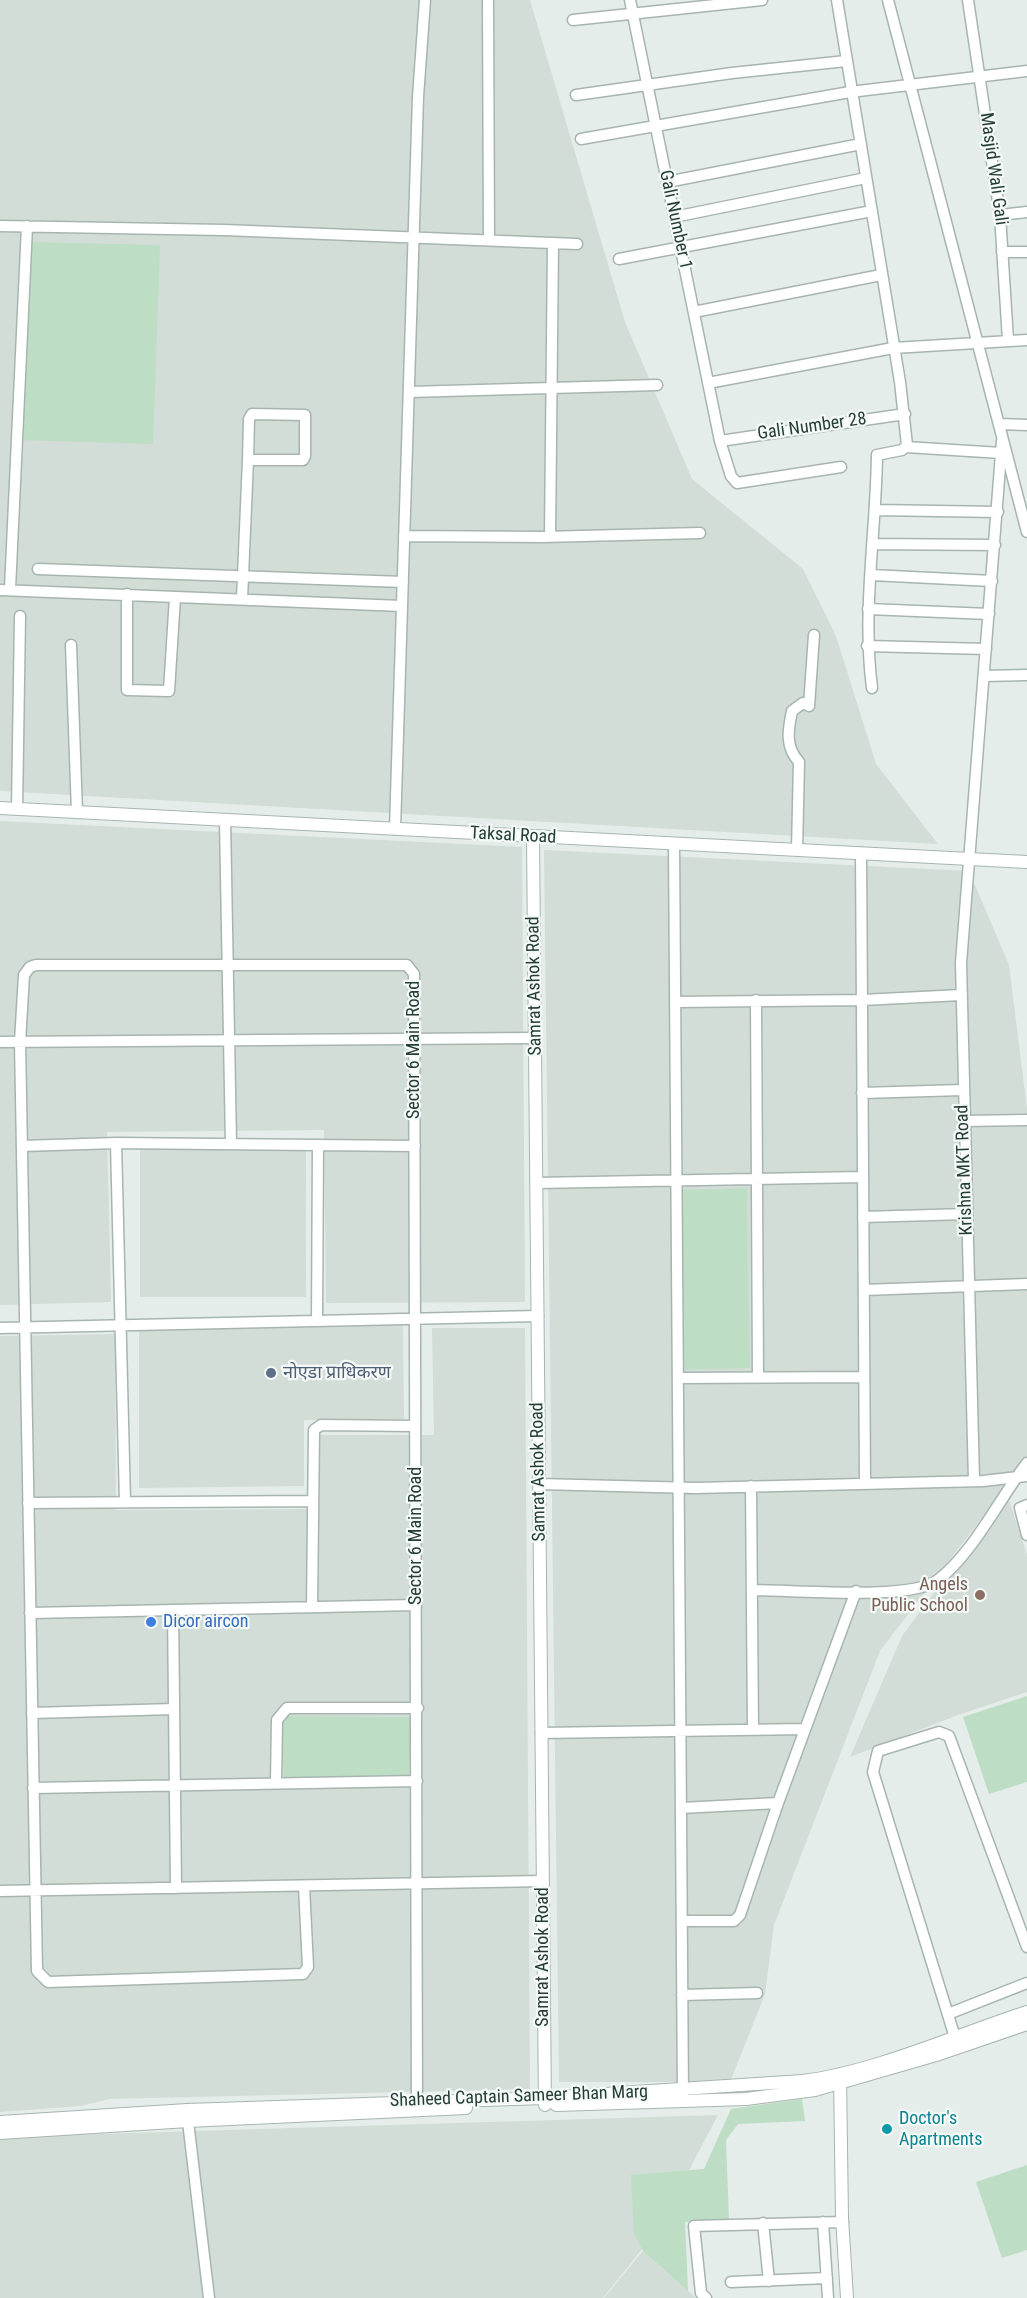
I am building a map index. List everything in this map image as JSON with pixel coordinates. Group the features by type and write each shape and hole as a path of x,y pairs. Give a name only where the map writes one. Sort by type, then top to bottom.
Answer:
{"street":[{"path":"395,829 418,97 425,0"},
{"path":"488,0 489,240"},
{"name":"Gali Number 1","path":"630,0 720,441 731,476 737,483 841,467"},
{"path":"573,20 762,0"},
{"path":"837,0 850,92 861,144 905,414 906,447"},
{"path":"888,0 1027,532"},
{"name":"Masjid Wali Gali","path":"968,0 1000,214 1008,340"},
{"path":"576,95 647,84 846,61"},
{"path":"580,139 850,92 910,83 1027,71"},
{"path":"667,182 861,144"},
{"path":"674,217 866,178"},
{"path":"619,259 872,211"},
{"path":"1000,214 1027,212"},
{"path":"0,226 224,230 578,244"},
{"path":"27,226 5,589 402,606"},
{"path":"550,537 553,243"},
{"path":"1002,252 1027,252"},
{"path":"694,312 881,275"},
{"path":"708,382 893,348 1027,340"},
{"path":"409,392 657,385"},
{"path":"242,599 249,419 252,414 305,415 305,456 303,460 248,460"},
{"name":"Gali Number 28","path":"720,441 905,414"},
{"path":"999,424 1027,425"},
{"name":"Krishna MKT Road","path":"974,1481 961,995 969,859 1002,441"},
{"path":"872,688 867,646 876,510 877,455 906,447 1001,453"},
{"path":"876,510 998,512"},
{"path":"404,536 550,537 700,533"},
{"path":"872,544 995,545"},
{"path":"38,569 403,582"},
{"path":"871,576 992,581"},
{"path":"127,594 127,690 170,691 175,597"},
{"path":"868,609 989,614"},
{"path":"17,808 21,616"},
{"path":"797,850 799,762 792,754 788,735 792,711 803,703 809,706 814,635"},
{"path":"71,645 77,812"},
{"path":"867,646 986,649"},
{"path":"984,676 1027,675"},
{"name":"Taksal Road","path":"0,808 533,838 1027,862"},
{"path":"225,820 231,1144"},
{"name":"Samrat Ashok Road","path":"533,838 545,2102"},
{"path":"674,844 683,2096"},
{"path":"861,853 865,1484"},
{"path":"228,967 36,965 30,967 24,975 20,1042 37,1971 48,1982 303,1974 308,1967 304,1886"},
{"name":"Sector 6 Main Road","path":"228,967 407,966 414,974 418,1707 417,2106"},
{"path":"675,1002 862,1000 961,995"},
{"path":"756,1000 758,1377"},
{"path":"0,1042 535,1038"},
{"path":"862,1093 962,1090"},
{"path":"963,1121 1027,1120"},
{"path":"22,1146 116,1143 415,1146"},
{"path":"116,1143 124,1502"},
{"path":"317,1321 318,1145"},
{"path":"536,1183 863,1177"},
{"path":"863,1217 967,1214"},
{"path":"864,1290 1027,1284"},
{"path":"0,1328 538,1316"},
{"path":"678,1378 864,1377"},
{"path":"312,1607 312,1434 317,1427 415,1426"},
{"path":"752,1590 907,1592 937,1581 963,1554 1027,1463"},
{"path":"539,1484 678,1488 974,1481 1027,1476"},
{"path":"751,1486 753,1730"},
{"path":"28,1503 313,1501"},
{"path":"1027,1505 1020,1508 1027,1535"},
{"path":"682,1922 734,1921 738,1918 856,1591"},
{"path":"30,1612 416,1605"},
{"path":"173,1610 176,1888"},
{"path":"276,1783 277,1720 287,1708 418,1707"},
{"path":"32,1713 174,1709"},
{"path":"541,1733 805,1729"},
{"path":"956,2042 873,1772 878,1751 939,1732 948,1736 1027,1947"},
{"path":"33,1788 174,1783 417,1781"},
{"path":"681,1808 778,1803"},
{"path":"0,1891 543,1881"},
{"path":"948,2014 1027,1983"},
{"path":"682,1995 757,1993"},
{"name":"Shaheed Captain Sameer Bhan Marg","path":"956,2042 1027,2012"},
{"name":"Shaheed Captain Sameer Bhan Marg","path":"0,2122 683,2096 746,2099 815,2090 840,2078 956,2042 1027,2025"},
{"path":"840,2078 847,2298"},
{"path":"187,2115 209,2298"},
{"name":"Shaheed Captain Sameer Bhan Marg","path":"0,2133 187,2115"},
{"path":"823,2222 828,2298"},
{"path":"706,2298 701,2293 694,2226 843,2222"},
{"path":"763,2223 769,2281"},
{"path":"731,2283 827,2278"}],"shaded area":[{"path":"0,0 530,0 625,322 692,479 803,569 836,636 876,764 938,844 0,791"},
{"path":"0,821 522,847 525,1302 326,1303 324,1130 107,1132 111,1302 0,1305"},
{"path":"544,850 969,871 1009,965 1027,1109 1027,1459 880,1651 774,1925 765,1994 730,2082 559,2082"},
{"path":"306,1147 306,1297 140,1297 140,1148"},
{"name":"नोएडा प्राधिकरण","path":"403,1324 404,1419 304,1420 304,1486 139,1488 139,1326"},
{"path":"432,1328 525,1328 530,2089 109,2099 81,2106 0,2112 0,1336 115,1334 116,1510 319,1509 320,1435 434,1435"},
{"name":"Angels Public School","path":"1007,1494 1027,1555 1027,1692 958,1715 850,1757 902,1636"},
{"path":"718,2115 658,2229 603,2298 0,2298 0,2137"},
{"path":"643,2251 696,2298 604,2298"}],"green space":[{"path":"27,242 160,245 153,444 21,440"},
{"path":"747,1188 750,1368 679,1370 676,1190"},
{"path":"1027,1696 1027,1782 989,1794 963,1717"},
{"path":"280,1716 411,1717 409,1777 284,1778"},
{"path":"802,2099 805,2121 738,2124 726,2140 729,2220 685,2222 688,2291 643,2251 634,2233 631,2175 704,2169 731,2109"},
{"path":"1027,2165 1027,2250 1002,2258 976,2182"}],"place":[{"name":"नोएडा प्राधिकरण","path":"271,1373"},
{"name":"Angels Public School","path":"980,1595"},
{"name":"Dicor aircon","path":"151,1622"},
{"name":"Doctor's Apartments","path":"887,2129"}]}
